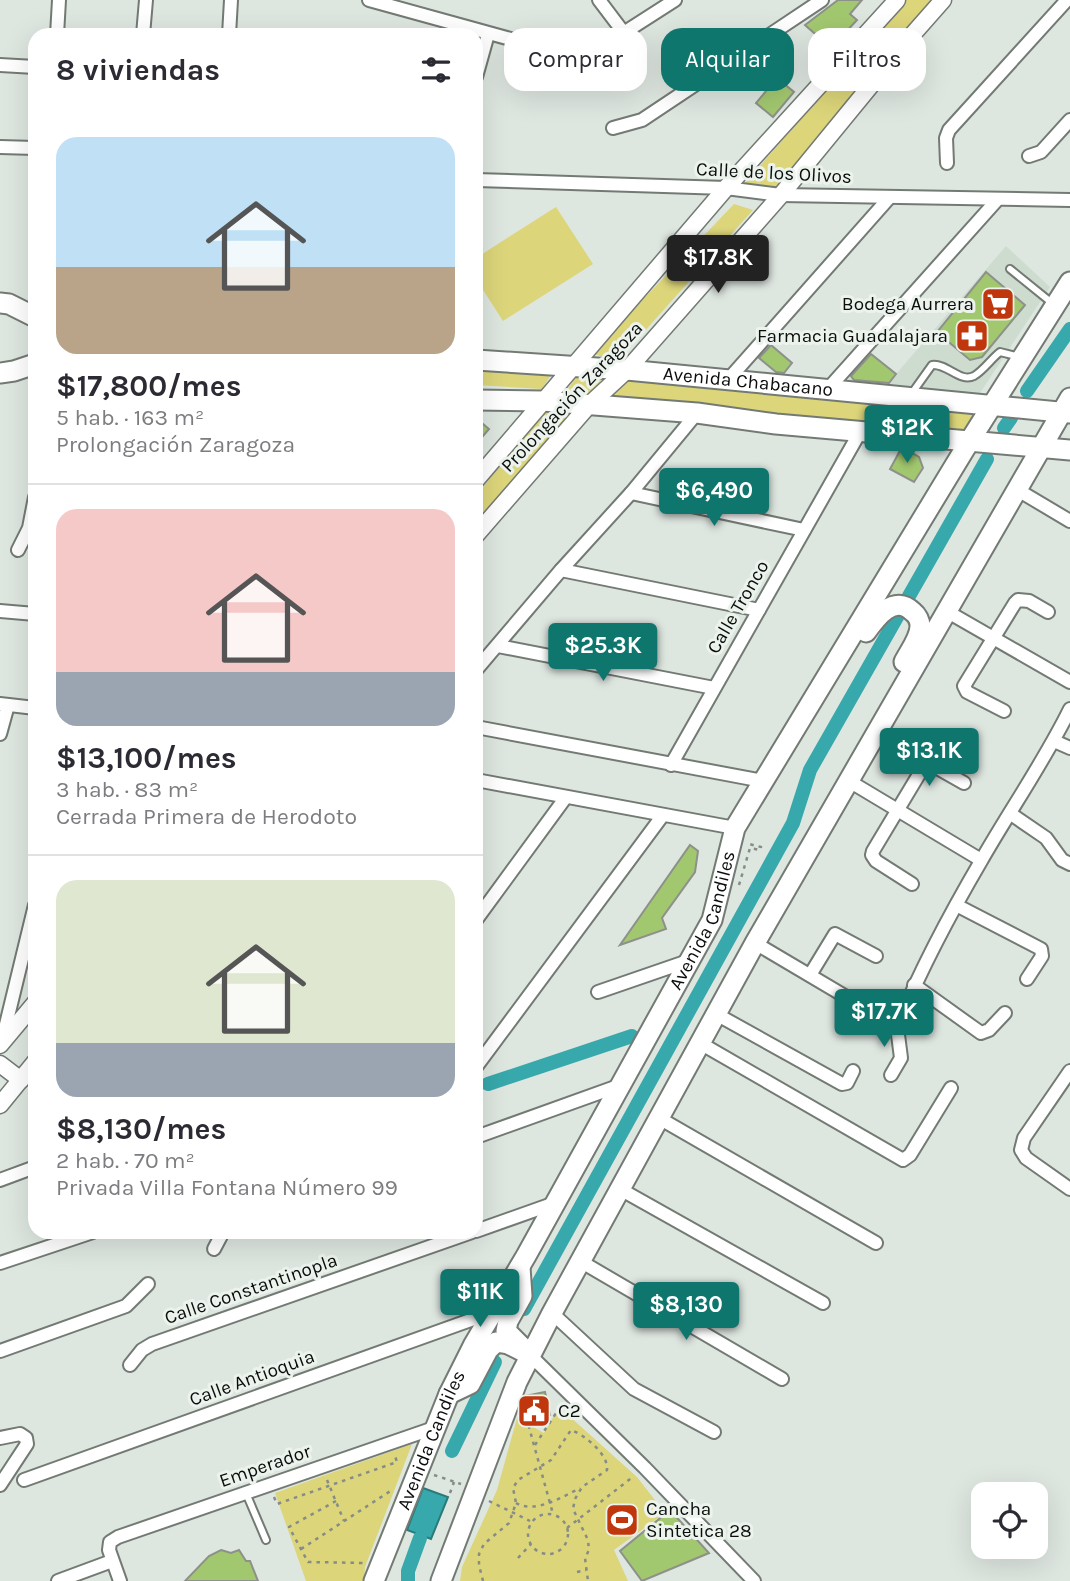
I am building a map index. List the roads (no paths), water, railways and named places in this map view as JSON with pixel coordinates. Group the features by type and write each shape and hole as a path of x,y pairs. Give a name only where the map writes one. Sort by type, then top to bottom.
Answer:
{"main road":[{"name":"Avenida Candiles","path":"372,1575 423,1474 434,1428 449,1394 712,920 734,828 969,442 1070,282"},
{"path":"0,303 28,311"},
{"name":"Avenida Chabacano","path":"483,360 573,365 992,407 1067,408"},
{"path":"0,373 28,366"},
{"name":"Avenida Chabacano","path":"483,400 542,401 697,413 860,432 1070,450"},
{"path":"442,1581 466,1489 552,1313 755,943 948,612 1016,489 1067,408"},
{"path":"834,664 860,640 881,612 892,606 910,610 919,630 894,682 896,699"},
{"path":"520,1267 522,1296 508,1321 506,1331 530,1355"},
{"path":"449,1394 470,1384 488,1350 496,1342 508,1344 530,1355"}],"street":[{"path":"57,28 59,0"},
{"path":"144,28 146,0"},
{"path":"229,28 231,0"},
{"path":"369,0 467,28"},
{"path":"599,0 620,28"},
{"path":"632,28 674,0"},
{"path":"613,128 642,120 822,0"},
{"name":"Prolongación Zaragoza","path":"483,472 726,188 897,0"},
{"name":"Prolongación Zaragoza","path":"483,527 589,405 627,370 780,195 943,0"},
{"path":"947,163 946,138 949,130 1067,0"},
{"path":"483,33 504,38"},
{"path":"483,52 488,34"},
{"path":"0,65 28,67"},
{"path":"1029,156 1041,152 1070,120"},
{"path":"0,147 28,148"},
{"name":"Calle de los Olivos","path":"483,180 726,188 780,195 1070,200"},
{"path":"727,381 889,198"},
{"path":"827,390 998,199"},
{"path":"483,662 561,570 631,494 697,413"},
{"name":"Calle Tronco","path":"671,765 860,432"},
{"path":"1016,489 1070,521"},
{"path":"631,494 804,530"},
{"path":"18,550 28,534"},
{"path":"561,570 759,610"},
{"path":"1004,712 967,692 964,686 1018,600 1029,601 1048,612"},
{"path":"0,611 28,613"},
{"path":"948,612 1070,681"},
{"path":"498,646 714,688"},
{"path":"0,734 4,704 28,707"},
{"path":"891,1075 901,1058 897,1027 914,985 981,860 1011,814 1070,709"},
{"path":"483,728 763,781"},
{"path":"1054,741 1070,748"},
{"path":"912,884 876,861 872,855 897,808 924,766 934,766 964,783"},
{"path":"483,781 734,828"},
{"path":"849,781 981,860"},
{"path":"483,910 566,797"},
{"path":"1011,814 1046,838 1062,860 1070,864"},
{"path":"483,1059 663,815"},
{"path":"957,906 1041,950 1042,956 1027,979"},
{"path":"1,1044 28,934"},
{"path":"810,975 835,934 876,956"},
{"path":"755,943 897,1027"},
{"path":"598,992 688,961"},
{"path":"914,985 979,1032 984,1032 1005,1013"},
{"path":"1,1044 28,1011"},
{"path":"716,1014 841,1083 847,1083 853,1071"},
{"path":"700,1043 903,1160 910,1156 951,1088"},
{"path":"0,1064 21,1080"},
{"path":"0,1105 28,1071"},
{"path":"1070,1071 1024,1139 1021,1150 1026,1158 1070,1189"},
{"path":"483,1135 621,1085"},
{"path":"659,1118 876,1243"},
{"path":"0,1180 28,1170"},
{"path":"620,1189 823,1303"},
{"name":"Calle Constantinopla","path":"483,1228 555,1203"},
{"path":"0,1263 72,1239"},
{"path":"214,1249 219,1239"},
{"name":"Calle Constantinopla","path":"130,1366 142,1350 152,1343 451,1239"},
{"path":"580,1261 782,1379"},
{"path":"0,1351 126,1306 148,1284"},
{"name":"Calle Antioquia","path":"24,1480 493,1312"},
{"path":"552,1313 634,1389 714,1432"},
{"path":"530,1355 645,1468 754,1581"},
{"name":"Emperador","path":"112,1561 110,1542 118,1537 434,1428"},
{"path":"0,1438 20,1434 26,1438 27,1444 0,1485"},
{"path":"58,1581 112,1561 120,1581"}],"lane":[{"path":"1010,269 1055,305"},
{"path":"909,397 932,365 939,364 965,378 973,377 1000,352 1022,358"},
{"path":"246,1493 266,1540"}],"water":[{"path":"423,1488 448,1497 431,1539 407,1530"}],"waterway":[{"path":"1027,391 1070,329"},
{"path":"1004,428 1011,418"},
{"path":"524,1309 793,823 810,770 987,459"},
{"path":"488,1084 632,1036"},
{"path":"452,1451 495,1362"},
{"path":"408,1581 408,1571 420,1538"}],"place":[{"name":"Bodega Aurrera","path":"998,304"},
{"name":"Farmacia Guadalajara","path":"972,336"},
{"name":"C2","path":"534,1411"},
{"name":"Cancha Sintetica 28","path":"622,1520"}]}
